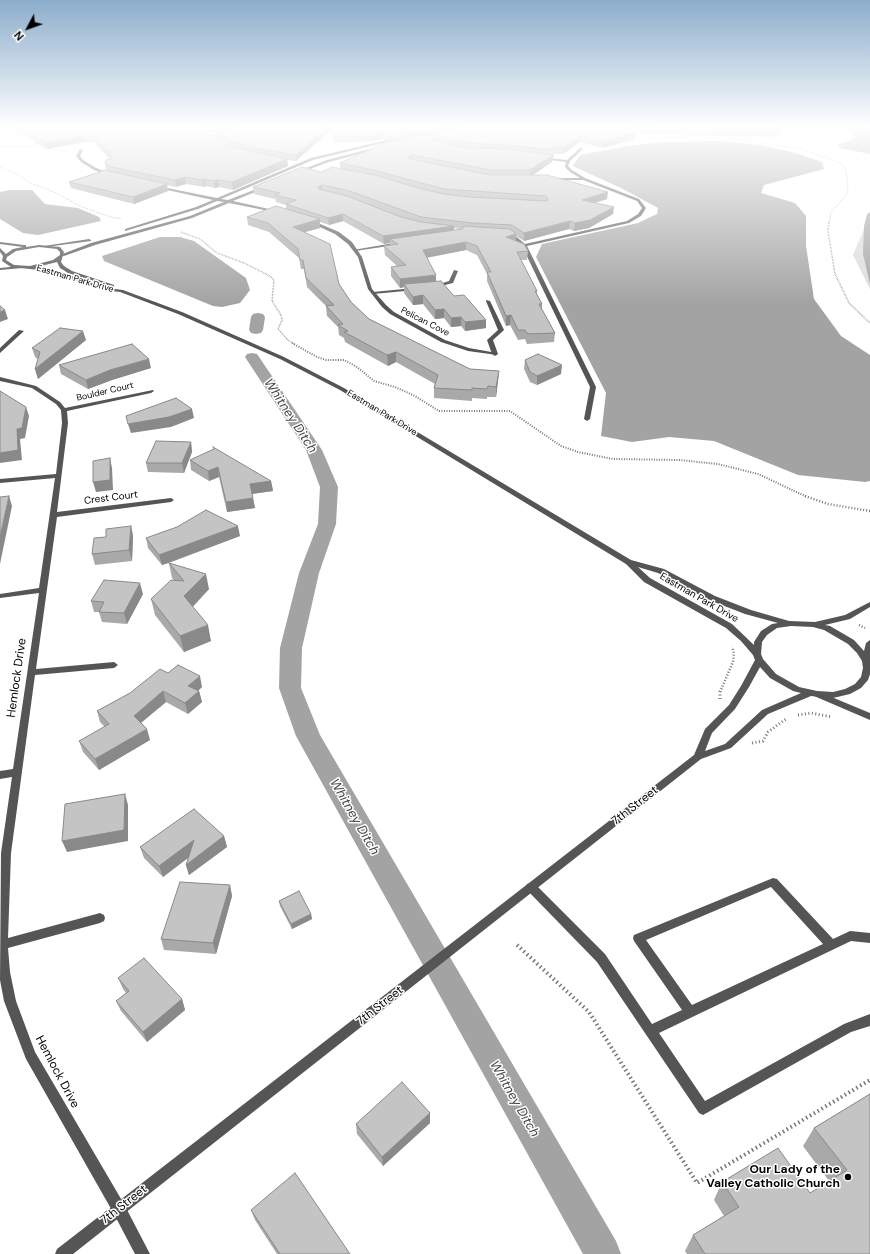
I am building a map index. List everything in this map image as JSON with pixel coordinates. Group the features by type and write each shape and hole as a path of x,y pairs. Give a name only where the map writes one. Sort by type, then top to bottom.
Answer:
{"street":[{"path":"158,187 280,212"},
{"path":"3,258 14,250 72,243 107,235 174,216 247,187"},
{"path":"0,269 48,263 61,256 93,244 170,224 230,202 266,187"},
{"path":"524,245 628,222 640,215 644,208 638,200 603,187"},
{"name":"Pelican Cove","path":"307,219 337,233 356,250 360,257 368,284 373,293 392,313 418,329 468,349 495,354 490,340 501,330 488,301"},
{"path":"500,233 511,235 524,245 593,386 587,419"},
{"path":"0,243 31,247"},
{"path":"356,250 402,243"},
{"path":"46,246 61,250 61,256"},
{"path":"0,249 7,264 20,267"},
{"name":"Eastman Park Drive","path":"61,256 59,262 62,267 70,272 114,286 121,291 227,333 342,389 629,562 647,580 729,626 744,639 758,657"},
{"name":"Eastman Park Drive","path":"30,266 49,270 106,289 121,291"},
{"path":"430,288 444,286 451,282 456,271"},
{"path":"373,293 423,289"},
{"path":"0,351 21,331"},
{"path":"0,379 34,387 58,403 64,410"},
{"name":"Boulder Court","path":"64,410 151,391"},
{"name":"Hemlock Drive","path":"64,410 65,423 59,476 6,853 2,945 4,972 10,1001 30,1055 119,1209 143,1254"},
{"path":"0,480 59,476"},
{"name":"Crest Court","path":"53,515 171,500"},
{"name":"Eastman Park Drive","path":"629,562 661,571 712,598 740,609 791,623"},
{"path":"0,596 43,590"},
{"path":"698,757 708,731 732,707 745,687 758,657 758,642 764,633 775,626 791,623 827,623 847,617 870,604"},
{"path":"813,624 833,631 852,642 860,651 867,667"},
{"path":"813,694 833,695 848,692 858,686 865,678 870,643"},
{"path":"758,657 765,668 784,683 870,717"},
{"path":"31,672 114,665"},
{"name":"7th Street","path":"62,1254 698,757 728,746 765,712 813,694"},
{"path":"0,775 18,772"},
{"path":"690,1012 638,938 773,882 831,945"},
{"path":"531,887 601,958 702,1109 848,1028 870,1020"},
{"path":"2,945 100,918"},
{"path":"650,1031 850,936 870,938"}],"path":[{"path":"40,187 56,193 82,207 111,217 123,219"},
{"path":"848,187 846,196 831,212 828,231 835,274 849,303 870,323"},
{"path":"170,224 181,232 200,239 217,253 244,263 270,276 274,280 272,301 282,315 282,320 278,329 288,340 317,357 326,360 344,360 357,367 374,381 395,387 415,396 439,411 510,411 561,446 578,452 613,459 679,460 718,464 758,474 804,496 828,504 870,511"},
{"path":"720,690 733,662 734,653 731,645"},
{"path":"794,716 811,713 837,718"},
{"path":"763,742 768,732 789,718"}],"shaded area":[{"path":"618,187 763,187 761,193 795,203 806,216 806,246 814,299 841,336 870,355 870,481 865,482 798,475 714,441 669,437 632,442 601,436 606,393 536,257 542,244 638,223 657,214 658,208"},
{"path":"10,190 32,190 45,204 78,208 99,217 101,221 38,235 23,233 0,219 0,192"},
{"path":"870,212 870,284 863,254 864,226 867,214"},
{"path":"870,215 870,289 853,255"},
{"path":"160,237 180,237 194,241 246,278 250,290 240,303 222,307 213,306 104,261 102,256"}],"building":[{"path":"88,187 160,187 133,197"},
{"path":"253,187 319,187 319,189 347,196 401,217 421,222 454,226 383,236 343,214 328,218 286,204 296,200 275,195 280,193"},
{"path":"329,187 413,187 444,194 470,197 548,200 546,196 444,189 435,187 588,187 608,192 582,200 614,207 590,220 575,223 570,221 524,233 512,225 472,223 421,217 350,191"},
{"path":"276,206 320,219 293,227 330,244 339,284 351,302 369,319 470,369 499,371 496,387 488,386 487,389 472,388 472,390 434,388 438,375 396,352 387,355 344,332 348,331 338,325 343,324 326,306 334,305 306,278 303,260 300,260 298,249 268,223 247,217"},
{"path":"464,226 510,229 516,234 506,237 524,244 528,251 517,252 537,291 535,291 542,304 539,304 555,333 528,334 525,330 518,330 511,315 506,316 487,272 491,272 477,246 466,242 423,250 436,275 400,279 391,267 406,265 384,246 398,244 390,239 462,229"},
{"path":"441,281 454,296 464,295 486,320 465,322 461,317 451,318 444,309 435,310 423,295 413,297 404,284"},
{"path":"0,306 5,310 0,312"},
{"path":"60,328 83,331 35,369 40,352 32,348"},
{"path":"132,344 149,359 110,370 86,380 59,365"},
{"path":"538,354 562,365 537,376 530,372 525,360"},
{"path":"0,391 26,407 22,428 17,429 18,450 0,453"},
{"path":"176,398 192,409 169,417 128,424 126,416"},
{"path":"156,441 191,442 182,463 146,463"},
{"path":"213,447 271,481 250,484 253,498 226,502 218,467 208,471 190,460 214,449"},
{"path":"110,458 110,480 93,482 93,461"},
{"path":"9,496 0,537 0,497"},
{"path":"206,510 238,526 159,555 146,538 177,527"},
{"path":"131,526 129,550 92,554 94,538 106,537 106,529"},
{"path":"169,563 206,574 184,596 208,625 180,636 151,599 171,580 184,581"},
{"path":"104,580 140,583 124,613 99,612 104,602 91,601"},
{"path":"178,665 200,676 188,686 199,691 185,703 163,691 134,716 147,729 95,759 79,741 109,724 97,711 130,693 160,669 168,673"},
{"path":"125,794 124,830 62,841 65,804"},
{"path":"194,809 224,836 186,865 194,840 159,866 140,847"},
{"path":"180,882 230,885 213,943 161,939"},
{"path":"299,891 311,914 291,924 279,901"},
{"path":"144,958 182,999 143,1032 116,1001 129,991 118,978"},
{"path":"402,1082 430,1113 382,1157 356,1124"},
{"name":"Our Lady of the Valley Catholic Church","path":"870,1094 870,1254 705,1254 693,1235 739,1207 722,1182 778,1148 810,1193 847,1170 814,1128"},
{"path":"295,1173 350,1254 280,1254 251,1210"}],"waterway":[{"name":"Whitney Ditch","path":"256,330 258,317"},
{"name":"Whitney Ditch","path":"252,357 314,450 329,487 327,524 309,573 291,648 290,688 308,736 603,1254"}],"place":[{"name":"Our Lady of the Valley Catholic Church","path":"848,1177"}]}
